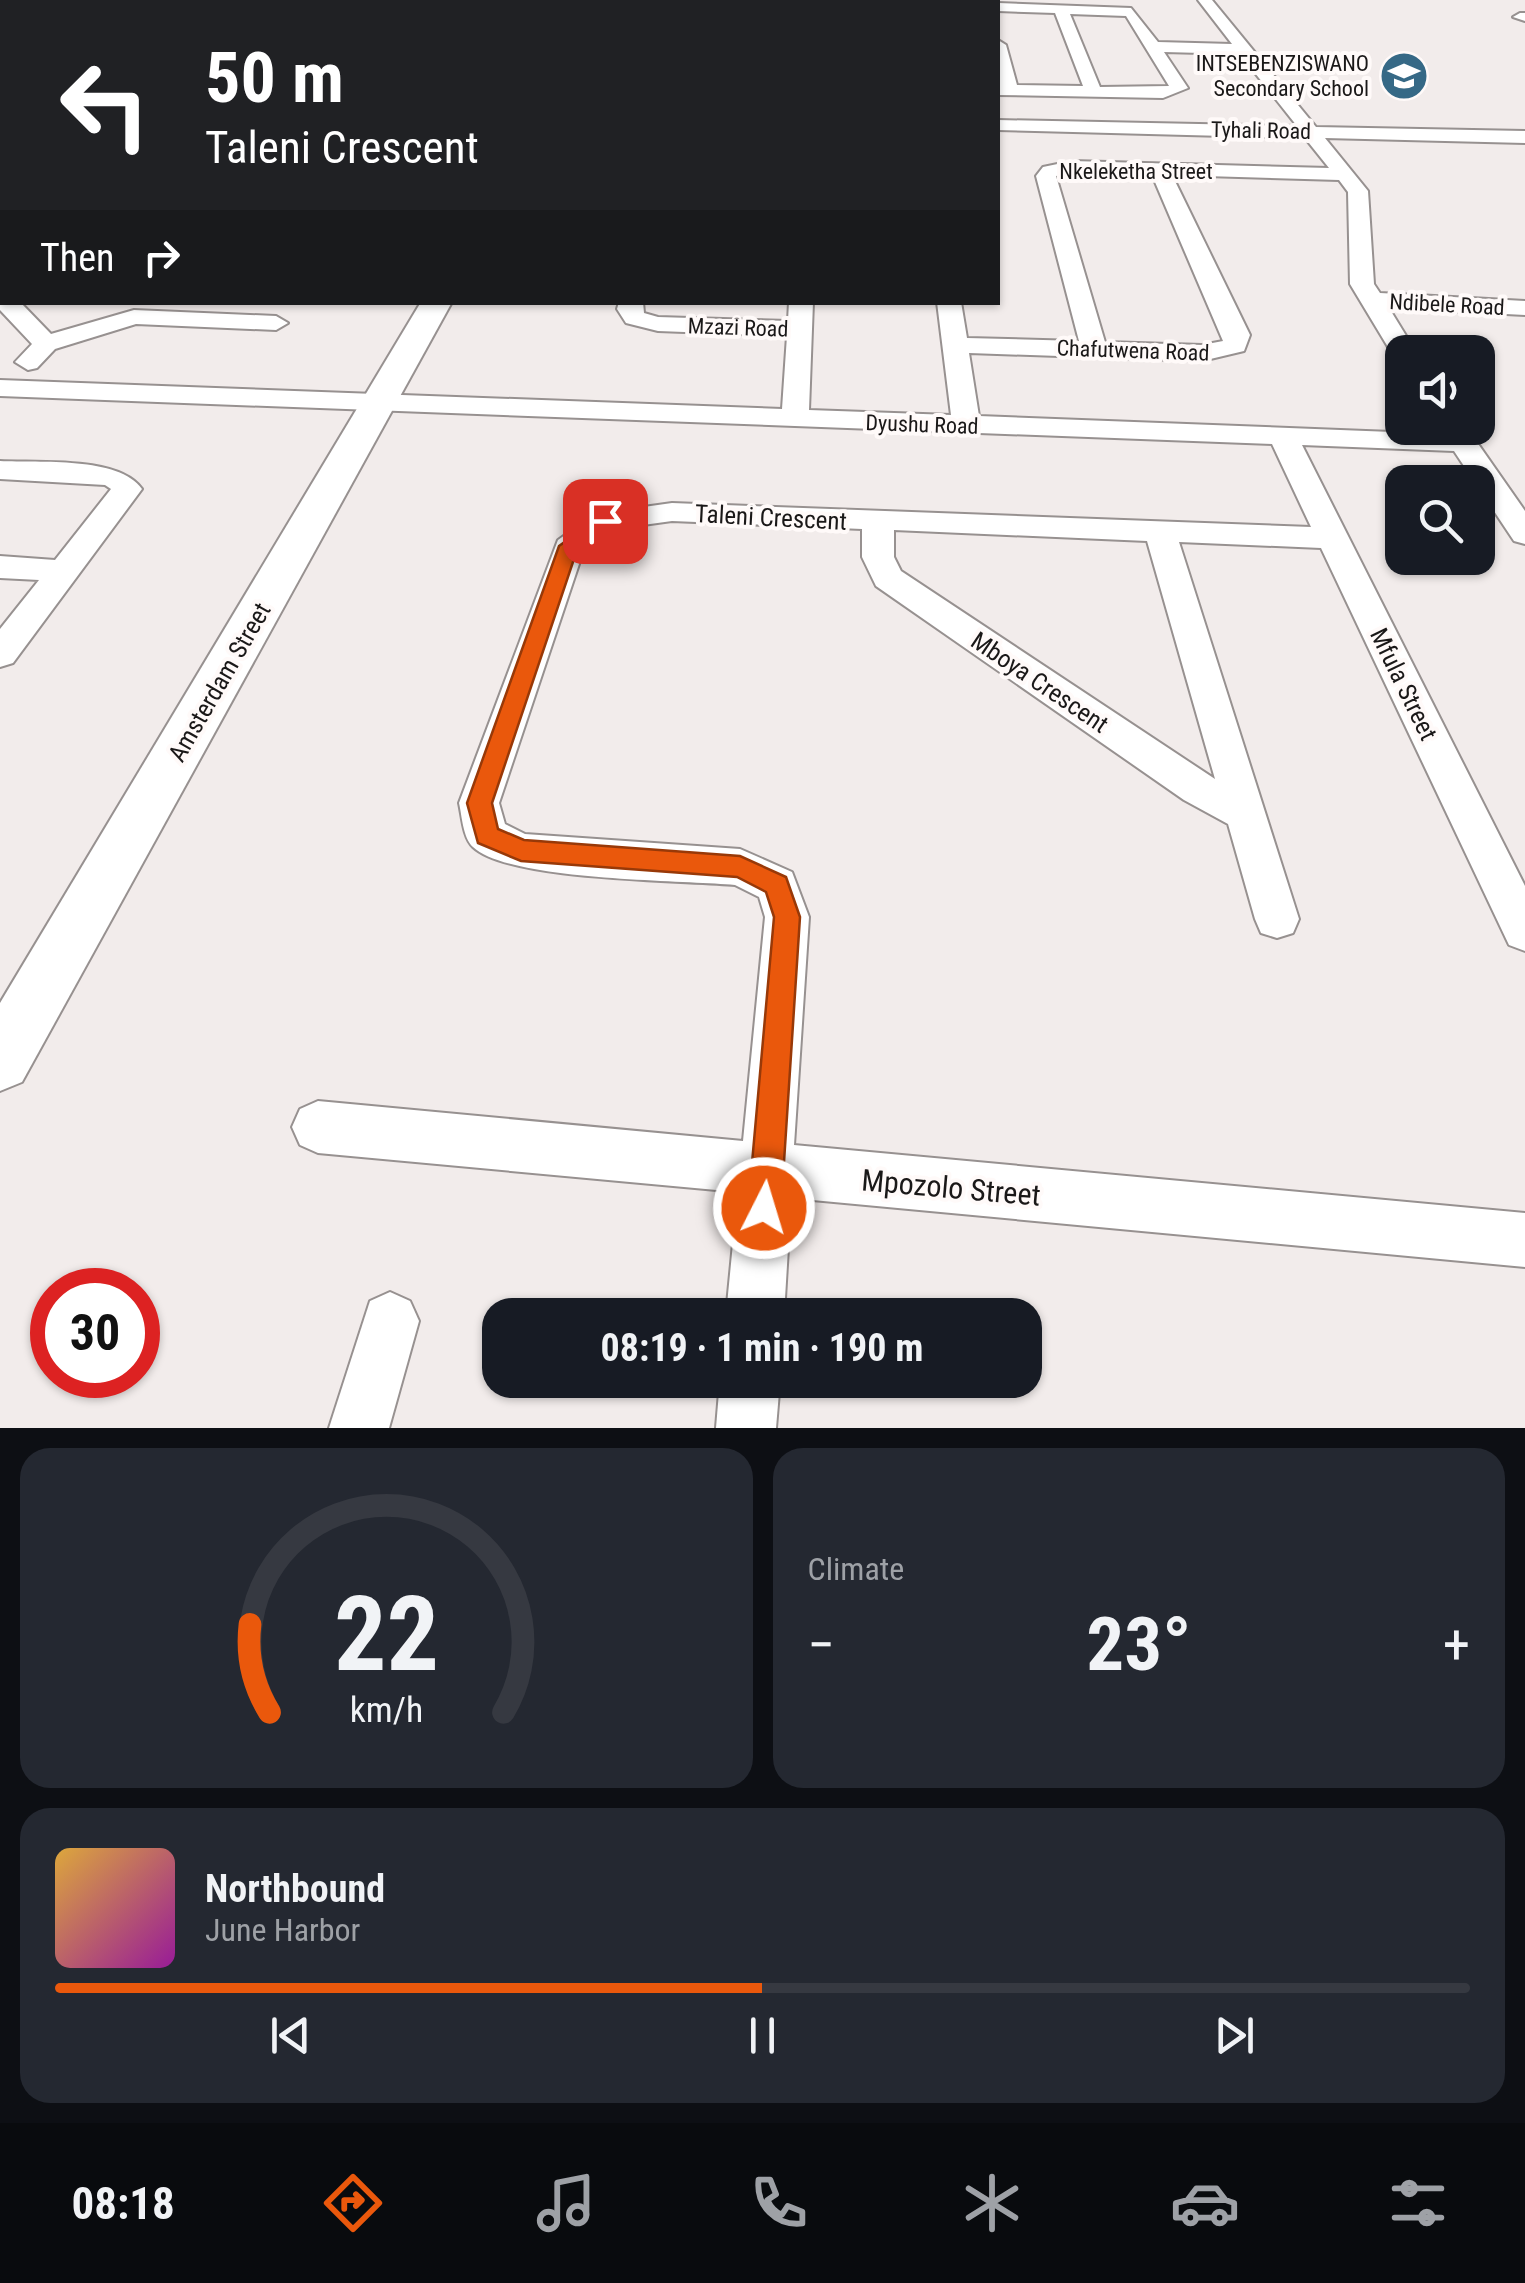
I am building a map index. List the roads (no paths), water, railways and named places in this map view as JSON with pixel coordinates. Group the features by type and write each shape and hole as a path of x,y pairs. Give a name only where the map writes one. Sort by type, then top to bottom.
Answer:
{"street":[{"path":"1205,0 1347,174 1361,202 1362,284 1392,335"},
{"path":"1000,7 1131,12 1178,90 1004,90 1000,60"},
{"path":"1060,8 1094,92"},
{"path":"1154,47 1245,48"},
{"name":"Tyhali Road","path":"1000,125 1525,137"},
{"name":"Nkeleketha Street","path":"1094,348 1047,174 1072,167 1347,174"},
{"name":"Chafutwena Road","path":"955,345 1202,353 1236,346 1236,335 1160,169"},
{"name":"Ndibele Road","path":"1368,300 1525,308"},
{"path":"9,305 46,344"},
{"name":"Amsterdam Street","path":"0,1061 435,305"},
{"name":"Mzazi Road","path":"630,305 635,318 658,324 800,316"},
{"path":"949,305 966,425"},
{"path":"1,388 46,344 134,318 199,311 276,323"},
{"path":"794,419 800,316"},
{"name":"Dyushu Road","path":"1,388 1283,437 1385,436"},
{"name":"Mfula Street","path":"1283,437 1525,932"},
{"path":"1465,445 1525,534"},
{"path":"0,470 105,476 124,482 128,488 123,500 0,654"},
{"name":"Taleni Crescent","path":"767,1172 787,917 777,885 740,867 521,851 487,835 479,803 569,546 605,521 672,512 1333,538"},
{"name":"Mboya Crescent","path":"878,522 878,557 888,578 1198,789 1243,814"},
{"path":"1160,532 1277,920"},
{"path":"0,567 68,571"},
{"name":"Mpozolo Street","path":"318,1127 1525,1240"},
{"path":"756,1298 767,1172"},
{"path":"359,1428 390,1322"},
{"path":"746,1428 748,1398"}],"place":[{"name":"INTSEBENZISWANO Secondary School","path":"1404,76"}]}
